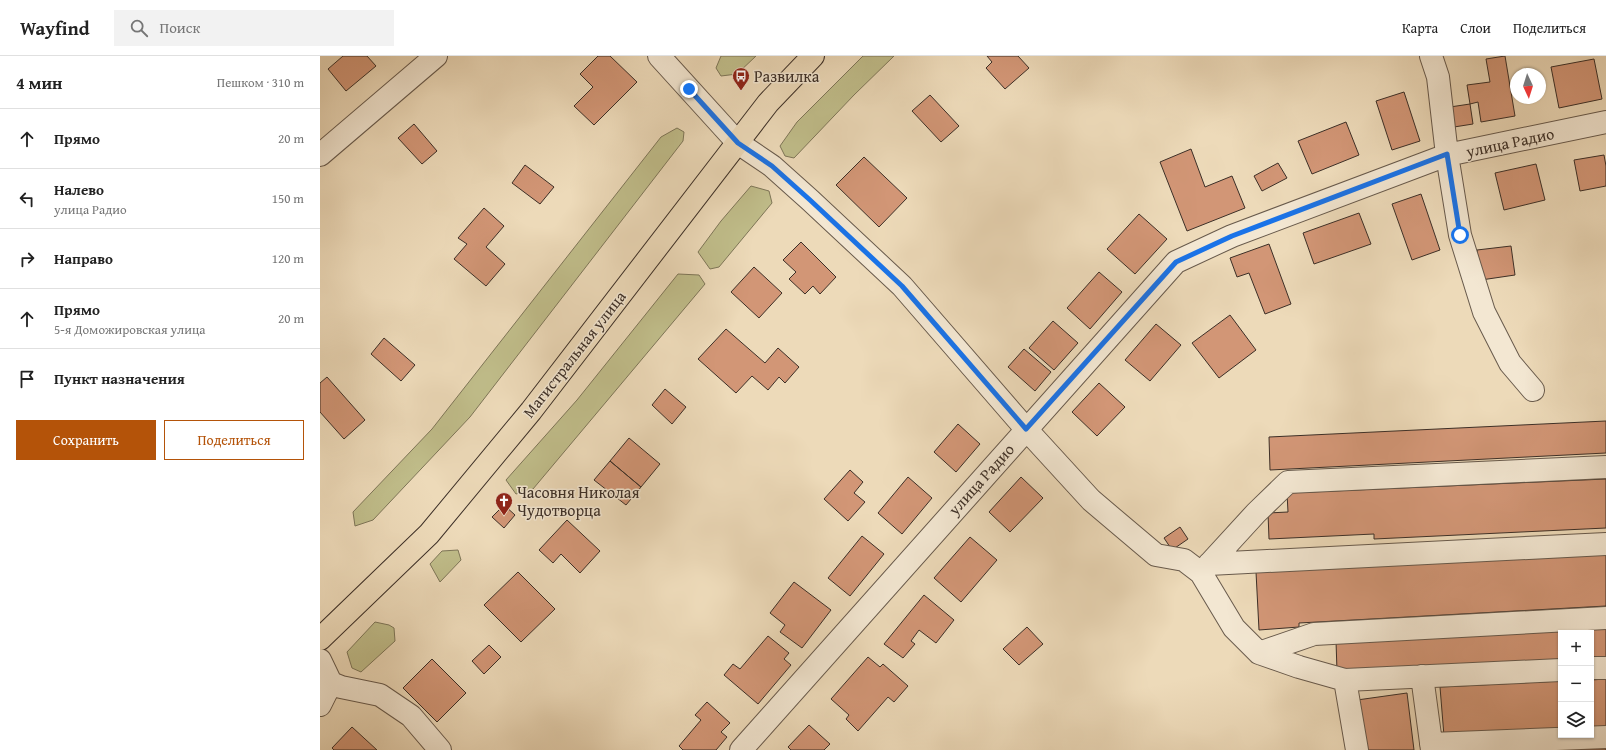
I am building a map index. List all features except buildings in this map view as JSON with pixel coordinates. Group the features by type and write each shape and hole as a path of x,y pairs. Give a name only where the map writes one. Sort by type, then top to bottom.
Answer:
{"main road":[{"name":"Магистральная улица","path":"320,639 429,534 531,411 768,103 813,56"}],"street":[{"path":"320,155 436,56"},
{"path":"659,56 738,143 772,166 902,286 1026,429 1091,500 1156,555 1184,560 1205,569 1606,544"},
{"path":"1431,56 1438,77 1447,154 1460,235 1484,312 1510,363 1533,390"},
{"name":"улица Радио","path":"741,750 1176,262 1232,236 1447,154 1606,122"},
{"path":"1205,569 1256,513 1288,482 1606,467"},
{"path":"1205,569 1234,628 1260,653 1299,667 1345,680 1558,670"},
{"path":"1260,653 1314,634 1606,618"},
{"path":"320,660 331,683 341,687 380,695 411,716 440,750"},
{"path":"1594,668 1606,668"},
{"path":"1422,676 1431,747 1606,737"},
{"path":"1345,680 1356,750"},
{"path":"320,705 331,683"}],"shaded area":[{"path":"721,56 756,56 737,74 721,76 716,68"},
{"path":"863,56 894,56 854,95 794,158 785,156 780,146 797,122"},
{"path":"677,128 684,132 683,141 470,417 373,520 355,526 353,512 432,429 661,137"},
{"path":"751,186 769,191 772,203 719,267 710,269 698,252 721,221"},
{"path":"678,274 699,275 705,284 533,489 516,494 506,480 577,400"},
{"path":"458,550 461,560 440,582 430,564 442,551"},
{"path":"375,622 389,625 394,628 395,641 361,672 352,668 347,652"}],"place":[{"name":"Развилка","path":"741,91"},
{"name":"Часовня Николая Чудотворца","path":"504,516"}],"route":[{"path":"689,89 738,143 772,166 902,286 1026,429 1176,262 1232,236 1447,154 1460,235"}]}
